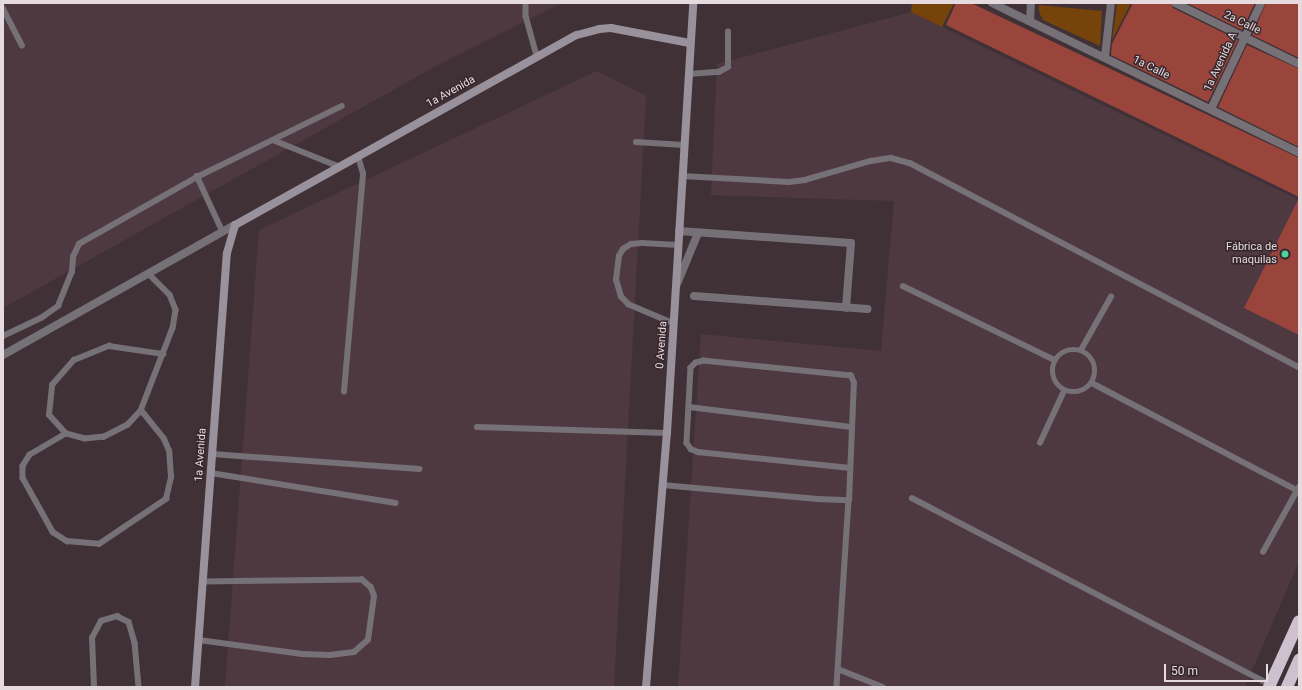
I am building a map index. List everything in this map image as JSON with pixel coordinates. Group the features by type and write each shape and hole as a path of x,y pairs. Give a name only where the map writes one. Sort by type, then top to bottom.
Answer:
{"highway":[{"path":"1270,686 1299,621"},
{"path":"1287,687 1299,660"}],"street":[{"name":"0 Avenida","path":"646,687 667,433 693,3"},
{"name":"1a Calle","path":"992,3 1299,153"},
{"path":"1030,21 1031,3"},
{"path":"1105,57 1111,3"},
{"name":"2a Calle","path":"1175,3 1299,64"},
{"name":"1a Avenida A","path":"1211,109 1261,3"},
{"name":"1a Avenida","path":"3,355 222,231 577,35 599,29 626,30 690,43"},
{"name":"1a Avenida","path":"195,687 227,253 235,225"},
{"path":"679,231 851,243 846,308"},
{"path":"676,285 698,233"},
{"path":"694,296 868,309"}],"lane":[{"path":"526,3 526,16 537,56"},
{"path":"3,8 22,44"},
{"path":"688,74 720,72 728,67 728,32"},
{"path":"3,336 41,318 58,306 72,272 73,257 79,244 197,177 342,106"},
{"path":"273,140 340,167"},
{"path":"636,142 684,145"},
{"path":"344,392 363,174 358,157"},
{"path":"682,176 789,182 805,180 871,160 891,158 910,163 1299,368"},
{"path":"197,177 222,231"},
{"path":"674,324 629,305 621,296 616,280 619,256 623,249 631,244 642,243 678,246"},
{"path":"148,273 170,295 176,310 173,328 163,354 141,411 128,425 104,437 85,439 66,434 48,415 52,385 74,360 109,346 163,354"},
{"path":"903,286 1055,360"},
{"path":"1081,350 1111,297"},
{"path":"1071,349 1081,350 1089,355 1094,364 1095,373 1092,383 1084,390 1073,393 1064,391 1054,381 1052,370 1055,360 1062,353 1071,349"},
{"path":"837,687 849,500 854,383 851,376 704,361 696,363 691,368 686,443 698,452 850,468"},
{"path":"1092,383 1298,489 1263,552"},
{"path":"1040,443 1064,391"},
{"path":"689,407 851,427"},
{"path":"66,434 30,455 23,466 23,478 53,532 67,541 99,544 166,499 171,477 169,451 164,439 141,411"},
{"path":"477,427 667,433"},
{"path":"212,454 419,468"},
{"path":"211,473 396,503"},
{"path":"663,485 817,499 849,500"},
{"path":"912,498 1270,686"},
{"path":"199,640 302,654 330,655 354,652 368,640 374,596 371,588 362,580 203,582"},
{"path":"94,687 92,638 101,621 117,616 129,622 135,643 139,687"},
{"path":"838,668 883,687"}],"shaded area":[{"path":"3,3 562,3 436,66 3,308"},
{"path":"912,3 954,3 942,27 911,12"},
{"path":"1117,3 1131,3 1112,40"},
{"path":"1039,5 1102,11 1100,46 1043,20 1039,12"},
{"path":"911,12 1299,200 1299,561 1245,687 678,687 701,334 881,351 894,201 711,195 717,64"},
{"path":"597,71 646,96 614,687 225,687 259,230"}],"building":[{"path":"956,3 971,3 1299,158 1299,197 946,25"},
{"path":"1133,3 1170,3 1173,8 1238,40 1208,102 1111,55 1112,44"},
{"path":"1187,3 1255,3 1242,30"},
{"path":"1266,3 1299,3 1299,58 1252,35"},
{"path":"1247,45 1299,69 1299,147 1218,107"},
{"name":"Fábrica de maquilas","path":"1299,198 1299,335 1244,308"}],"place":[{"name":"Fábrica de maquilas","path":"1285,254"}]}
